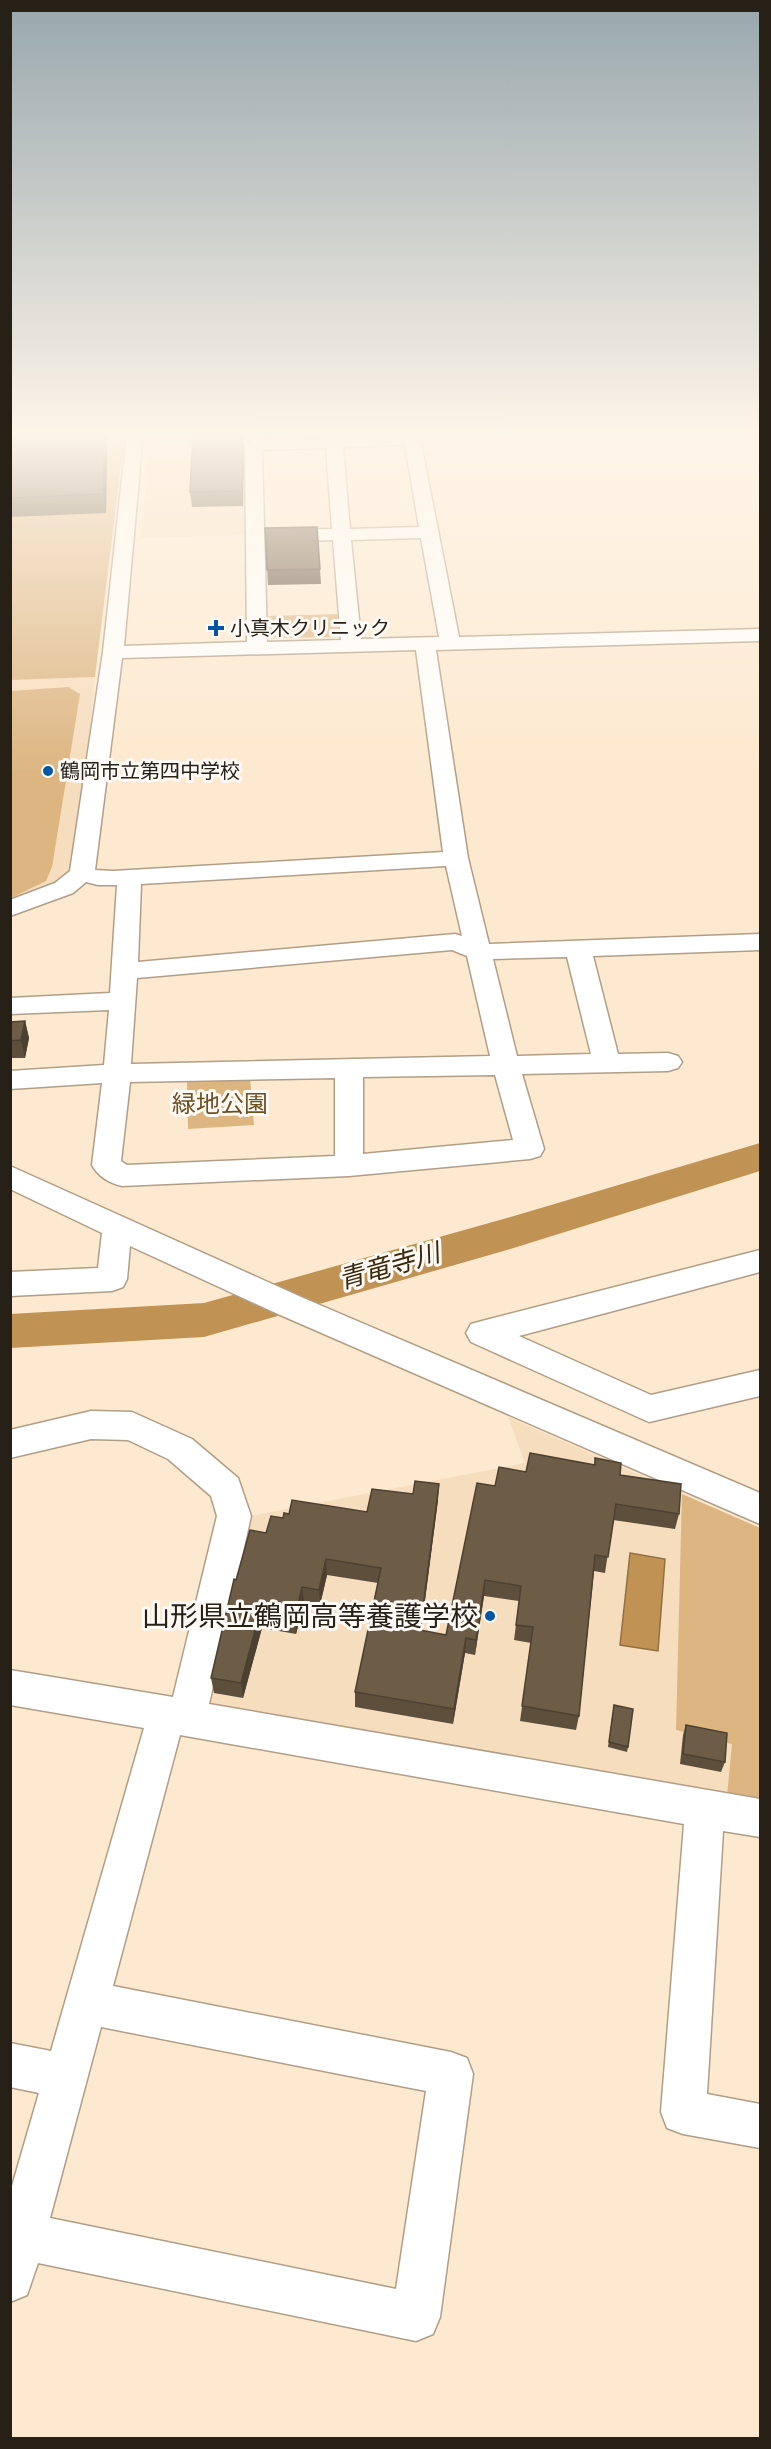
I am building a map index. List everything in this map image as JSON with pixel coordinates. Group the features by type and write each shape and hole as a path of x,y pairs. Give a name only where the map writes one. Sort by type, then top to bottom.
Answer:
{"street":[{"path":"10,909 64,888 82,874 113,652 124,547"},
{"path":"255,547 257,648"},
{"path":"342,547 351,645"},
{"path":"431,547 450,642"},
{"path":"113,652 760,635"},
{"path":"129,877 124,1001 118,1073 106,1165 122,1176 350,1166 530,1149 506,1066 456,858 425,643"},
{"path":"82,874 98,878 129,877 456,858"},
{"path":"126,971 455,942 480,952 760,942"},
{"path":"578,948 607,1063"},
{"path":"10,1006 124,1001"},
{"path":"10,1080 118,1073 668,1062"},
{"path":"349,1069 350,1166"},
{"path":"10,1176 117,1229 629,1449 760,1509"},
{"path":"10,1284 112,1279 117,1229"},
{"path":"760,1261 482,1333 649,1409 760,1383"},
{"path":"629,1449 649,1409"},
{"path":"10,1444 91,1425 132,1426 180,1449 226,1488 234,1516 177,1715 88,2003 15,2256 416,2317 451,2074 88,2003"},
{"path":"10,1688 177,1715 760,1818"},
{"path":"705,1808 683,2112 760,2126"},
{"path":"10,2065 67,2077"}],"shaded area":[{"name":"鶴岡市立第四中学校","path":"95,677 77,861 66,877 56,884 10,903 10,680"},
{"name":"山形県立鶴岡高等養護学校","path":"508,1417 760,1528 760,1801 194,1704 250,1516 525,1463"},
{"path":"630,1553 665,1559 658,1651 620,1645"}],"green space":[{"path":"10,547 111,547 95,677 11,680"},
{"path":"343,614 345,634 340,637 276,638 268,633 266,616"},
{"name":"鶴岡市立第四中学校","path":"68,687 80,694 52,867 46,881 11,898 11,691"},
{"name":"緑地公園","path":"250,1077 254,1125 188,1129 187,1080"},
{"path":"682,1494 760,1528 760,1801 727,1796 732,1744 676,1730"}],"building":[{"path":"266,547 318,547 320,569 267,570"},
{"path":"25,1021 21,1040 10,1041 10,1022"},
{"path":"530,1453 595,1465 595,1458 621,1463 620,1475 681,1484 679,1514 616,1504 608,1557 595,1555 579,1716 522,1706 533,1627 516,1625 521,1586 485,1580 476,1640 466,1638 454,1709 355,1692 381,1568 326,1559 319,1590 302,1587 295,1618 260,1612 241,1683 211,1678 234,1579 236,1580 250,1530 266,1533 271,1516 283,1518 284,1513 289,1514 292,1500 367,1512 372,1489 413,1494 415,1481 439,1484 420,1630 446,1635 477,1483 495,1486 499,1467 526,1472"},
{"path":"614,1705 633,1709 628,1747 609,1742"},
{"path":"686,1725 727,1733 725,1762 683,1754"}],"waterway":[{"name":"青竜寺川","path":"10,1331 204,1320 507,1234 760,1157"}],"place":[{"name":"小真木クリニック","path":"216,628"},
{"name":"鶴岡市立第四中学校","path":"48,771"},
{"name":"山形県立鶴岡高等養護学校","path":"490,1616"}]}
